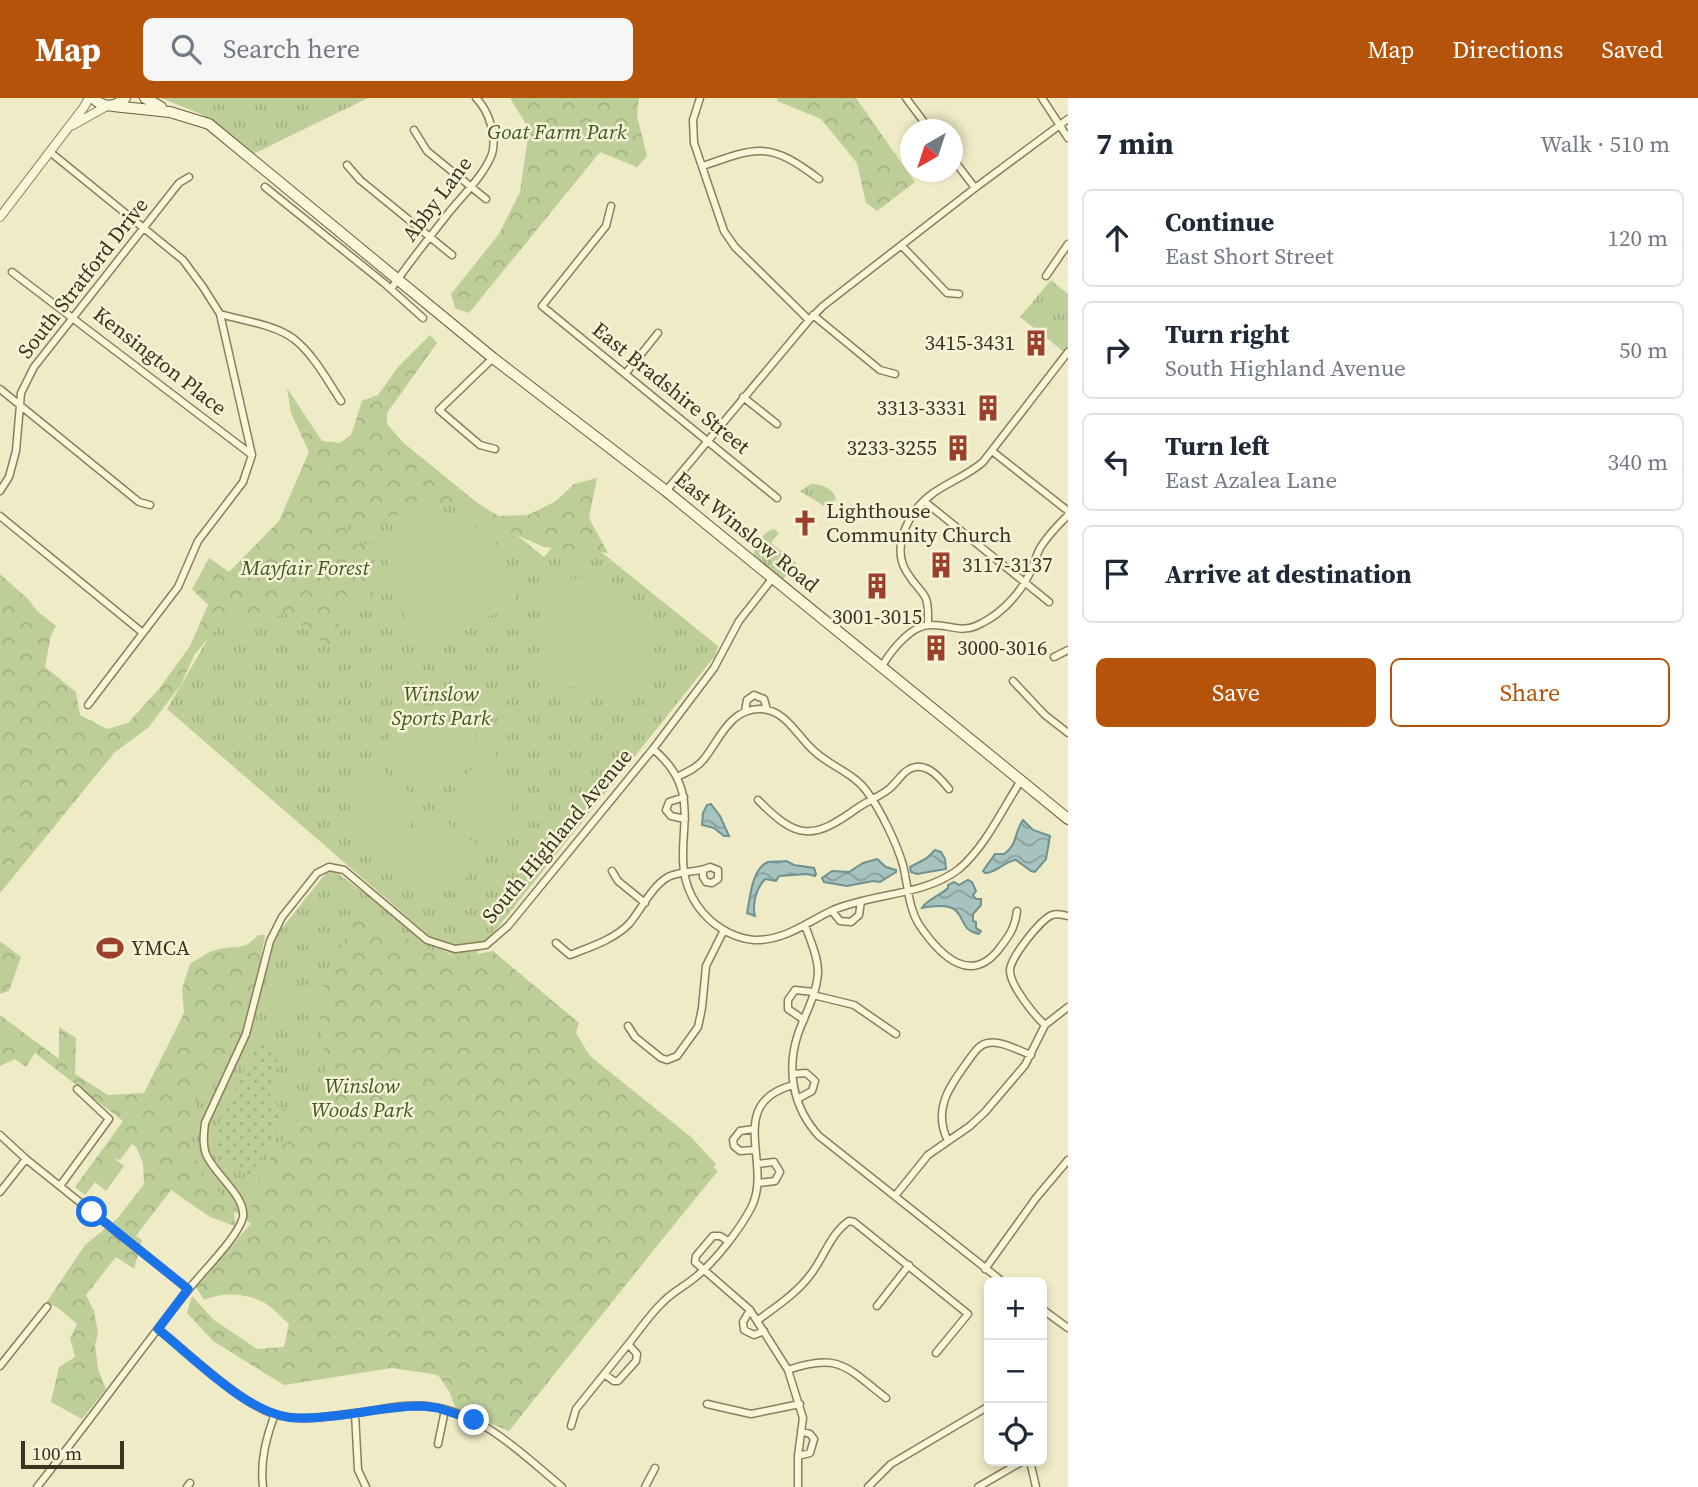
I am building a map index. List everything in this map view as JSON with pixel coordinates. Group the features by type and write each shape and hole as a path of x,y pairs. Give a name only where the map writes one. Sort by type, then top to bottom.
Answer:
{"main road":[{"path":"91,98 110,106 125,98"},
{"name":"East Winslow Road","path":"145,98 170,112"},
{"name":"East Winslow Road","path":"110,106 170,112 209,124 493,358 666,491 1068,819"}],"street":[{"path":"0,217 91,98"},
{"path":"700,98 693,120 694,143 724,231 734,247 811,317 880,370 895,374"},
{"path":"906,98 922,119"},
{"path":"1042,98 1068,138"},
{"name":"Abby Lane","path":"398,279 470,187 492,153 493,135 489,118 482,104 476,99"},
{"path":"65,131 84,117 110,106"},
{"path":"666,491 811,317 1068,119"},
{"path":"414,130 427,151 486,199"},
{"path":"703,166 742,152 769,151 787,157 819,179"},
{"path":"50,152 183,260 220,314 252,454 243,482 198,541 178,587 88,705"},
{"path":"347,165 360,180 452,255"},
{"path":"963,172 975,188"},
{"name":"South Stratford Drive","path":"0,491 9,477 16,451 21,393 34,367 178,183 190,177"},
{"path":"265,187 423,318"},
{"name":"East Bradshire Street","path":"611,206 606,226 542,306 777,498"},
{"path":"1046,276 1068,244"},
{"path":"902,246 947,293 959,294"},
{"name":"Kensington Place","path":"12,272 252,454"},
{"path":"391,289 398,279"},
{"path":"220,314 270,328 293,338 310,356 341,401"},
{"path":"626,373 658,333"},
{"path":"928,624 928,601 905,569 901,549 907,525 934,492 971,472 992,451 1068,352"},
{"path":"493,358 439,410 480,444 495,449"},
{"path":"0,389 139,502 150,505"},
{"path":"743,397 777,424"},
{"path":"882,666 889,655 915,630 928,624 964,630 978,625 1004,607 1025,582 1049,534 1068,513 992,451"},
{"path":"924,501 1049,602"},
{"path":"0,516 143,633"},
{"name":"South Highland Avenue","path":"37,1487 188,1289 235,1233 243,1219 238,1199 205,1153 205,1123 246,1034 270,942 282,916 317,873 329,867 344,870 427,940 455,949 486,945 508,926 653,749 714,668 739,621 772,579"},
{"path":"1054,657 1068,650"},
{"path":"1013,681 1045,715 1068,733"},
{"path":"745,711 746,702 754,695 764,699 767,710"},
{"path":"677,776 699,764 731,720 745,711 767,710 784,719 816,754 855,778 872,799 900,857 914,914 920,926 949,959 960,965 977,966 990,959 1012,932 1017,911"},
{"path":"653,749 671,766 684,797 682,861 683,873 691,895 701,911 724,930 743,938 765,939 787,934 832,911 860,901 936,883 962,866 974,853 1020,782"},
{"path":"758,800 788,825 811,831 834,825 887,790 906,771 919,767 932,770 949,789"},
{"path":"684,797 669,802 666,810 669,815 685,819"},
{"path":"612,871 618,881 645,903"},
{"path":"556,943 570,955 605,941 621,931 666,878 683,873 703,872"},
{"path":"832,911 841,921 851,922 859,915 860,901"},
{"path":"1045,1026 1032,1012 1013,980 1010,965 1044,920 1058,914 1068,916"},
{"path":"805,925 817,963 814,993 798,1036 793,1085 806,1119 819,1136 996,1277"},
{"path":"628,1026 635,1037 662,1058 673,1060 698,1027 706,966 724,930"},
{"path":"804,1020 788,1009 788,1000 795,990 854,1005 896,1034"},
{"path":"895,1196 928,1155 977,1120 1025,1065 1045,1026 1068,1007"},
{"path":"948,1140 941,1123 942,1104 951,1083 978,1048 987,1043 995,1043 1031,1055"},
{"path":"793,1074 806,1073 815,1081 812,1091 797,1099"},
{"path":"571,1426 576,1409 663,1301 703,1271 752,1206 759,1183 754,1129 760,1109 776,1090 793,1085"},
{"path":"60,1186 109,1119 77,1089"},
{"path":"754,1129 740,1131 733,1140 734,1146 740,1151 754,1150"},
{"path":"0,1135 188,1289"},
{"path":"0,1192 26,1159"},
{"path":"985,1269 1036,1198 1068,1160"},
{"path":"757,1164 774,1162 780,1172 775,1181 759,1183"},
{"path":"758,1320 802,1285 817,1266 833,1237 849,1221 859,1224 968,1314 936,1353"},
{"path":"728,1241 720,1236 711,1238 695,1259 696,1264 750,1310 788,1370 803,1418 797,1456 798,1487"},
{"path":"877,1306 909,1265"},
{"path":"0,1366 47,1307"},
{"path":"750,1310 743,1322 744,1330 754,1335 764,1331"},
{"path":"1047,1313 1068,1328"},
{"path":"158,1329 244,1399 275,1414 304,1418 410,1406 445,1410 474,1420 497,1434 562,1487"},
{"path":"604,1374 611,1380 618,1381 636,1361 637,1354 628,1344"},
{"path":"788,1370 817,1361 843,1365 886,1398"},
{"path":"707,1404 751,1414 800,1405"},
{"path":"868,1487 891,1464 984,1409"},
{"path":"438,1444 445,1410"},
{"path":"355,1413 358,1470 366,1487"},
{"path":"263,1487 262,1460 275,1414"},
{"path":"797,1456 812,1450 813,1437 801,1431"},
{"path":"978,1487 1014,1466"},
{"path":"1031,1466 1036,1487"},
{"path":"645,1487 655,1468"}],"green space":[{"path":"161,98 368,98 253,154 201,114"},
{"name":"Goat Farm Park","path":"510,98 639,98 637,116 647,156 637,167 600,152 469,313 455,308 451,294 499,234 520,192 529,129"},
{"path":"777,98 856,98 900,161 900,182 915,182 877,211 866,203 857,163 821,119 777,101"},
{"path":"1051,280 1068,294 1068,355 1020,317"},
{"name":"Mayfair Forest","path":"430,335 437,343 387,413 387,424 433,477 499,516 528,515 556,501 574,484 597,478 589,518 608,553 544,547 449,505 345,525 351,545 372,544 378,577 370,602 349,603 338,617 342,648 330,647 285,613 270,618 253,630 229,614 195,654 180,686 148,728 115,752 0,893 0,574 56,626 51,635 45,667 76,692 80,715 107,729 128,723 159,689 190,646 208,605 192,589 209,558 229,572 279,521 309,452 291,413 287,388 322,441 340,443 351,435 362,401 378,395 398,367"},
{"name":"Winslow Sports Park","path":"379,423 544,557 570,527 718,646 715,656 466,967 718,1171 506,1430 126,1123 330,868 456,959 167,709 241,582"},
{"path":"811,484 826,487 836,499 827,508 800,491"},
{"path":"441,514 474,526 497,546 510,573 517,607 425,637 408,629 381,541 409,523"},
{"path":"774,529 779,533 771,543 796,563 783,579 779,579 754,558 759,540"},
{"path":"596,577 617,586 643,609 650,638 642,695 542,683 549,585 570,579"},
{"path":"428,719 453,723 477,738 439,788 426,790 376,752 399,730"},
{"path":"489,748 505,770 512,794 509,820 496,844 452,809 450,795"},
{"path":"369,759 418,799 419,812 381,862 359,839 350,814 353,787"},
{"path":"443,819 488,853 468,876 444,887 430,887 417,885 390,869 430,820"},
{"name":"Winslow Woods Park","path":"359,914 450,959 493,951 579,1023 576,1033 590,1056 691,1137 716,1164 700,1192 509,1431 456,1409 449,1391 438,1375 392,1368 284,1385 213,1341 187,1313 192,1296 214,1320 257,1349 284,1347 289,1324 268,1305 253,1298 236,1295 219,1295 204,1300 196,1287 254,1220 251,1198 261,1173 328,1083 318,999 333,961"},
{"path":"258,935 265,935 252,1006 231,1056 212,1063 197,1086 197,1108 181,1134 192,1148 202,1176 234,1206 235,1226 210,1217 171,1190 136,1236 142,1240 134,1269 116,1257 86,1295 94,1311 98,1333 95,1345 98,1369 106,1389 82,1419 51,1402 59,1367 75,1357 70,1338 77,1324 57,1307 46,1303 85,1245 118,1218 144,1184 143,1163 132,1144 120,1160 114,1158 85,1195 75,1187 123,1121 35,1053 26,1067 15,1059 0,1066 0,1015 59,1059 59,1027 76,1038 75,1074 108,1095 144,1093 184,1013 182,989 190,964 213,951 248,944"},
{"path":"0,941 21,957 9,991 0,994"},
{"path":"274,985 291,988 285,1016 269,1013"},
{"path":"263,1043 280,1049 269,1101 287,1111 250,1176 221,1159 215,1151 214,1143 228,1102 254,1052"},
{"path":"113,1157 124,1166 106,1191 95,1182"}],"water":[{"path":"711,804 729,836 702,825 703,813 707,805"},
{"path":"1023,820 1033,830 1050,836 1046,859 1035,872 1016,860 985,873 983,871 995,854 1004,854 1012,847"},
{"path":"935,850 941,852 946,869 917,874 911,872 910,867 927,858"},
{"path":"877,859 896,872 880,882 847,886 824,882 822,878 832,871 849,872 863,863"},
{"path":"786,861 814,868 816,874 779,876 776,881 765,879 756,897 755,916 747,913 758,870 768,862"},
{"path":"968,880 976,891 973,895 976,899 981,899 981,905 973,914 976,928 981,931 979,934 971,931 960,915 949,907 922,908 948,888 948,885 954,882 959,885"}],"place":[{"name":"3415-3431","path":"1036,343"},
{"name":"3313-3331","path":"988,408"},
{"name":"3233-3255","path":"958,448"},
{"name":"Lighthouse Community Church","path":"805,523"},
{"name":"3117-3137","path":"941,565"},
{"name":"3001-3015","path":"877,586"},
{"name":"3000-3016","path":"936,648"},
{"name":"YMCA","path":"110,948"}],"route":[{"path":"92,1212 188,1289 158,1329 244,1399 261,1409 295,1419 422,1406 438,1408 474,1420"}]}
